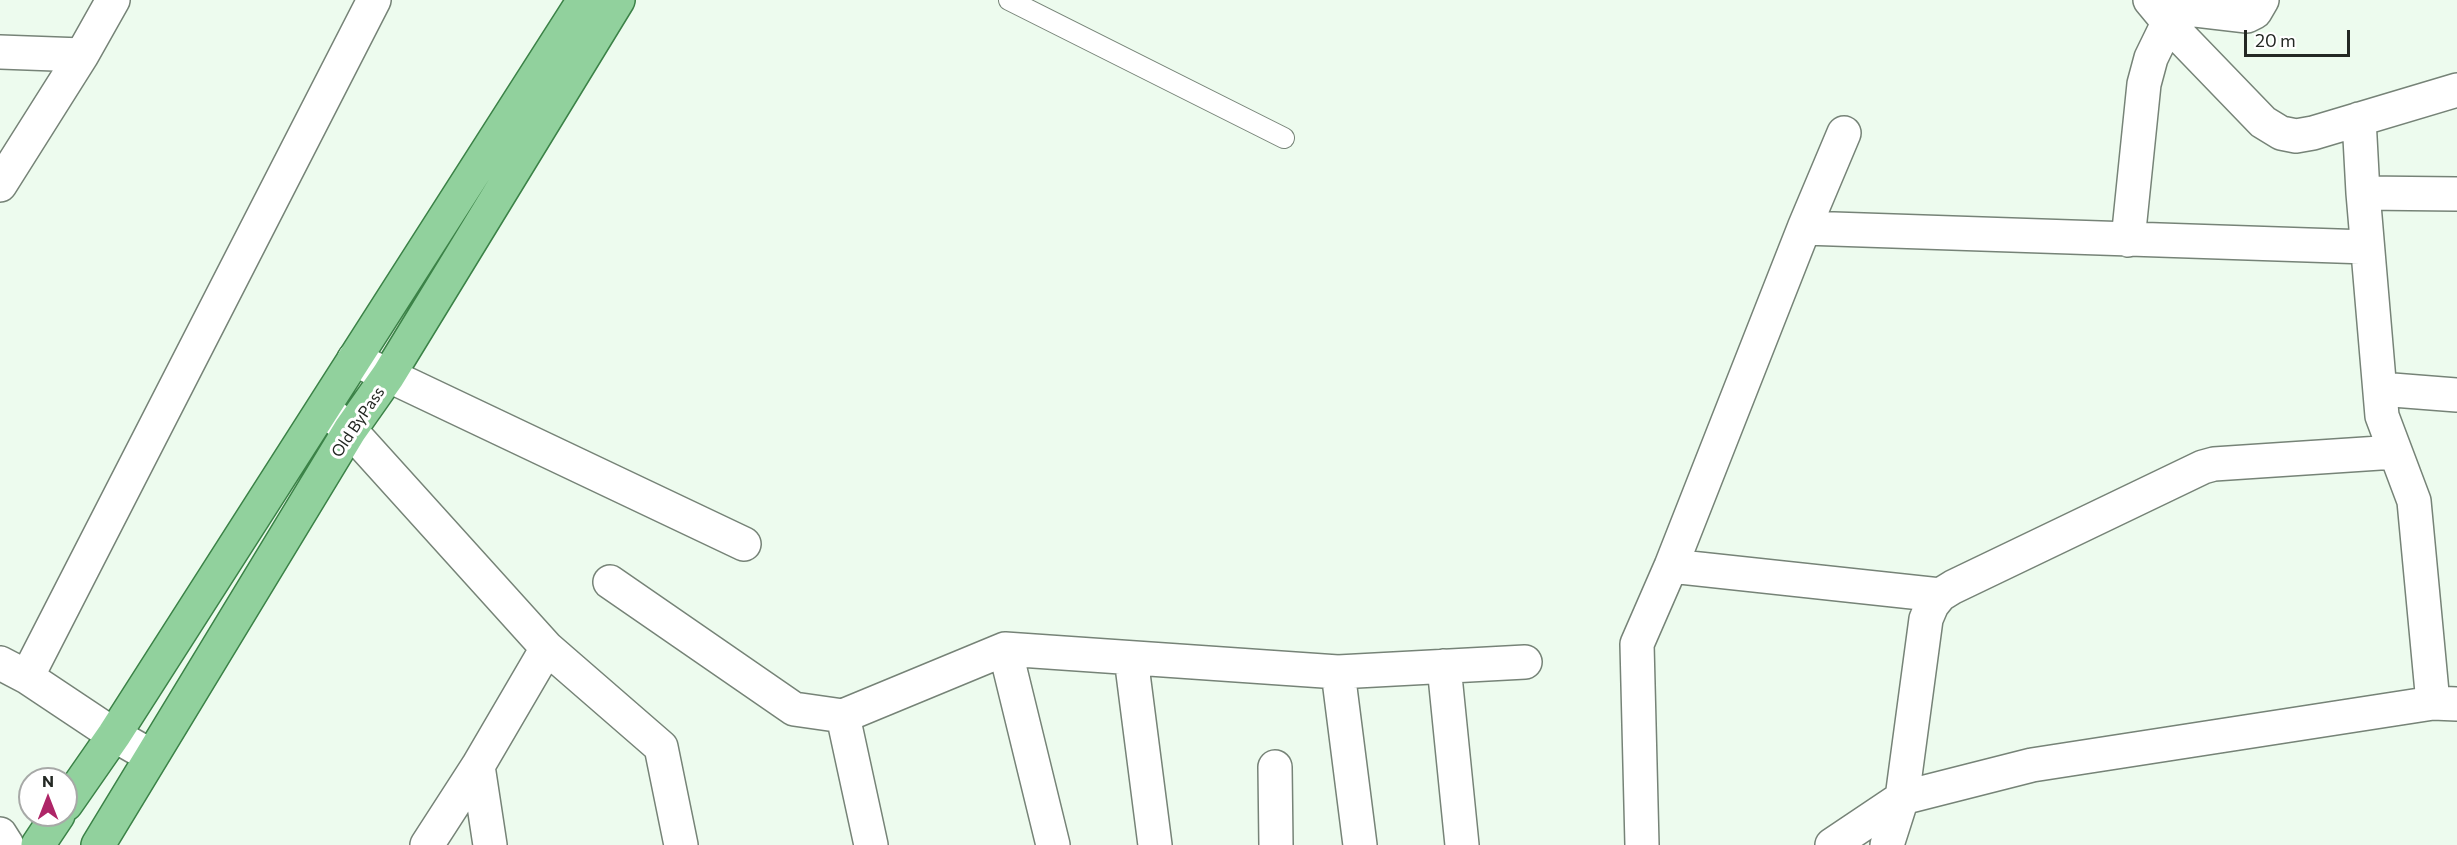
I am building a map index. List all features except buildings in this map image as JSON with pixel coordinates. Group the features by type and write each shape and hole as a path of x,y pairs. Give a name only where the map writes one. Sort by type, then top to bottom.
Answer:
{"main road":[{"path":"78,787 114,735 584,0"},
{"name":"Old ByPass","path":"98,845 350,430 388,376 618,0"},
{"path":"38,845 50,827"}],"street":[{"path":"0,185 82,55 113,0"},
{"path":"151,756 13,670 374,0"},
{"path":"2165,7 2247,16 2255,12 2262,0"},
{"path":"2165,7 2263,122 2281,133 2296,136 2313,133 2457,90"},
{"path":"2128,240 2144,84 2165,7"},
{"path":"0,52 82,55"},
{"path":"1832,845 1902,798 2032,765 2445,704 2414,501 2382,416 2367,247 2359,119"},
{"path":"1642,845 1637,644 1671,566 1804,228 1844,133"},
{"path":"2363,193 2457,194"},
{"path":"1804,228 2367,247"},
{"path":"354,359 744,544"},
{"path":"2380,389 2457,396"},
{"path":"322,408 350,430 547,648 661,747 681,845"},
{"path":"1887,845 1902,798 1926,620 1932,605 1940,595 2203,467 2214,464 2395,452"},
{"path":"1671,566 1940,595"},
{"path":"610,582 794,709 843,716 1005,649 1338,672 1525,662"},
{"path":"427,845 478,766 547,648"},
{"path":"1005,649 1053,845"},
{"path":"1131,658 1155,845"},
{"path":"1444,666 1462,845"},
{"path":"1338,672 1360,845"},
{"path":"843,716 871,845"},
{"path":"478,766 490,845"},
{"path":"1275,767 1276,845"},
{"path":"0,834 7,845"}],"lane":[{"path":"1010,0 1284,138"}]}
